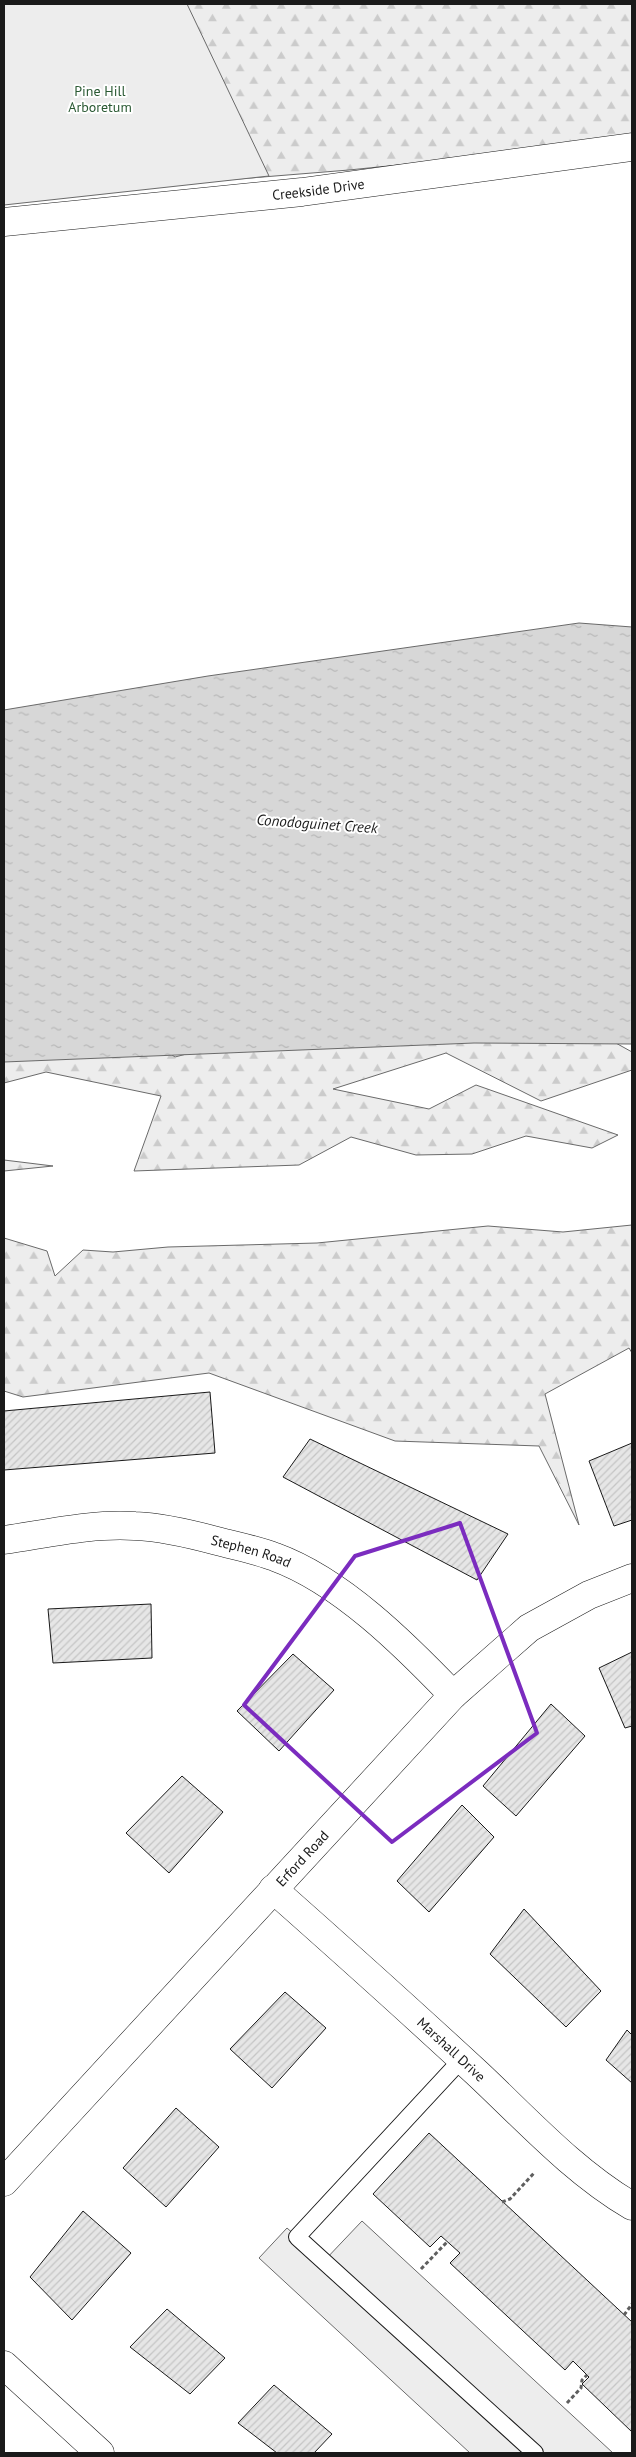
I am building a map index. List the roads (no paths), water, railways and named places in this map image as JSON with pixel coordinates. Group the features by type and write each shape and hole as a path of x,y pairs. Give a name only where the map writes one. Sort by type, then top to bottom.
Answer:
{"street":[{"name":"Creekside Drive","path":"4,222 302,192 632,147"},
{"name":"Stephen Road","path":"4,1540 97,1527 135,1526 197,1536 275,1557 317,1578 383,1626 453,1695"},
{"name":"Erford Road","path":"4,2182 453,1695 512,1640 529,1628 589,1595 632,1578"},
{"name":"Marshall Drive","path":"273,1889 462,2059 558,2149 609,2193 632,2206"},
{"path":"4,2366 100,2453"}],"lane":[{"path":"462,2059 297,2237 535,2453"}],"water":[{"name":"Conodoguinet Creek","path":"579,623 632,627 632,1044 474,1043 4,1062 4,710 208,676"}],"park label":[{"name":"Pine Hill Arboretum","path":"100,99"}]}
